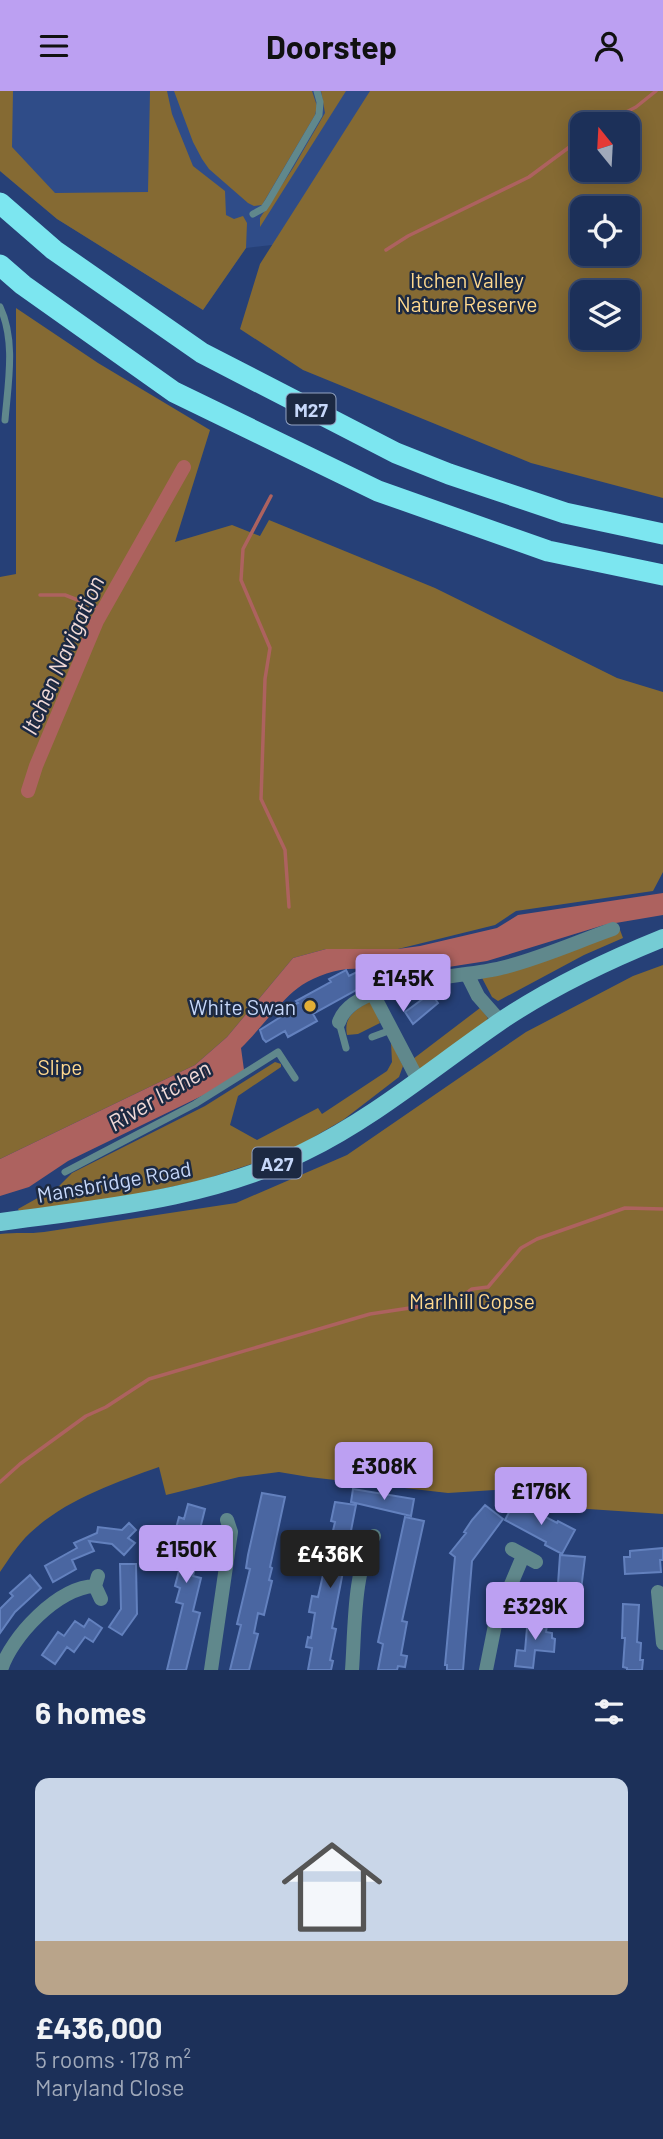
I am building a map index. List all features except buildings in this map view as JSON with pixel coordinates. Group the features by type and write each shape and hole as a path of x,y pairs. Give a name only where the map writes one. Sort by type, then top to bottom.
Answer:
{"highway":[{"name":"M27","path":"0,203 54,250 202,353 396,453 565,513 663,534"},
{"name":"M27","path":"0,265 23,285 174,392 378,491 548,551 663,575"}],"main road":[{"name":"Mansbridge Road","path":"0,1222 125,1206 219,1184 313,1148 372,1114 500,1021 592,969 663,938"}],"street":[{"path":"339,1022 345,1010 373,994 424,979 467,974 527,961 613,929"},
{"path":"467,974 478,996 500,1021"},
{"path":"373,994 418,1080"},
{"path":"211,1670 231,1532 228,1520"},
{"path":"352,1670 360,1583 366,1549 374,1536"},
{"path":"486,1670 496,1620 524,1555"},
{"path":"1,1670 4,1659 23,1633 45,1610 76,1590 98,1587"},
{"path":"655,1592 663,1643"}],"lane":[{"path":"253,213 264,208 319,115 317,91"},
{"path":"0,307 9,366 5,420"},
{"path":"339,1022 346,1048"},
{"path":"372,1037 391,1030"},
{"path":"65,1172 195,1104 278,1052 295,1078"}],"shaded area":[{"path":"0,91 371,91 281,244 246,248 203,310 57,219 0,171"}],"green space":[{"path":"0,91 13,91 12,147 55,193 148,192 150,91 167,91 172,114 193,166 225,191 226,215 234,219 243,216 247,223 246,248 203,310 57,219 0,171"},
{"path":"174,91 312,91 317,106 315,115 262,205 254,206 248,203 209,169 193,142"},
{"path":"321,91 346,91 260,227 260,218 325,113"},
{"name":"Itchen Valley Nature Reserve","path":"370,91 663,91 663,498 531,463 303,370 240,329 260,264"},
{"name":"Slipe","path":"16,308 98,363 210,430 175,542 232,525 260,536 269,520 435,588 617,678 663,692 663,872 653,891 516,911 495,925 398,949 326,949 293,958 227,1037 195,1065 0,1159 0,577 16,574"},
{"path":"620,930 623,938 584,955 498,1001 492,997 481,976"},
{"name":"Marlhill Copse","path":"663,965 663,1514 573,1508 543,1487 448,1493 279,1472 239,1477 166,1495 159,1467 108,1486 59,1511 26,1537 0,1572 0,1234 44,1232 236,1203 347,1155 526,1032 633,976"},
{"path":"371,1000 380,1023 358,1034 347,1035 349,1018"},
{"path":"480,1008 488,1018 486,1021 420,1069 413,1059"},
{"path":"391,1042 403,1066 399,1077 343,1120 288,1152 203,1180 125,1197 18,1209 59,1186 72,1173 205,1106 275,1062 281,1064 281,1067 238,1096 230,1125 257,1140 318,1108 322,1114 387,1071 392,1062"}],"water":[{"name":"River Itchen","path":"663,893 663,915 604,925 487,961 384,977 365,970 343,970 311,980 287,998 241,1048 244,1070 212,1091 68,1161 29,1187 0,1196 0,1159 195,1065 227,1037 293,958 326,949 398,949 420,946 497,928 518,915"}],"waterway":[{"path":"626,112 656,91"},
{"path":"386,250 408,236 529,177 570,147"},
{"name":"Itchen Navigation","path":"28,791 97,621 184,467"},
{"path":"271,496 243,549 241,580 270,648 265,679 261,799 285,850 289,907"},
{"path":"40,595 65,595 103,610"},
{"path":"0,1482 20,1464 86,1416 106,1407 149,1379 370,1314 456,1301 472,1289 488,1287 521,1248 537,1239 625,1208 663,1209"}],"place":[{"name":"White Swan","path":"310,1006"}]}
